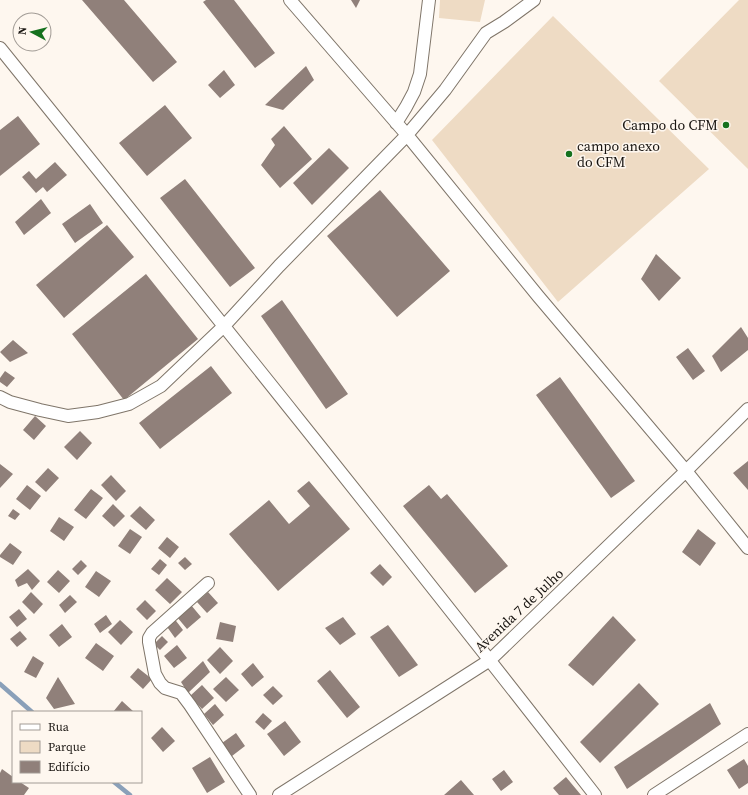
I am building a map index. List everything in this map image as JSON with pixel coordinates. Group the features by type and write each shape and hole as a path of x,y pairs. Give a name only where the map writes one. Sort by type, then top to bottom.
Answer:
{"street":[{"path":"290,0 396,123 538,296 686,471 748,548"},
{"path":"396,123 414,92 420,74 429,0"},
{"path":"0,397 10,402 68,416 98,412 129,404 161,386 224,326 279,266 421,119 445,90 486,33 534,0"},
{"path":"0,48 224,326 490,660 595,795"},
{"name":"Avenida 7 de Julho","path":"279,795 490,660 686,471 748,409"},
{"path":"208,583 152,633 149,638 150,650 155,674 160,683 165,688 181,693 186,699 250,795"},
{"path":"654,795 748,734"}],"green space":[{"path":"440,0 485,0 480,22 439,18"},
{"name":"Campo do CFM","path":"739,0 748,0 748,169 659,81"},
{"name":"campo anexo do CFM","path":"553,16 709,169 558,302 432,140"}],"building":[{"path":"82,0 124,0 177,62 153,82"},
{"path":"206,0 234,0 275,53 255,68 203,2"},
{"path":"351,0 360,0 356,8"},
{"path":"306,66 314,80 283,110 265,105"},
{"path":"224,70 235,85 220,98 208,85"},
{"path":"165,105 192,138 147,176 119,143"},
{"path":"18,116 40,144 0,176 0,130"},
{"path":"284,126 312,159 280,188 261,165 275,145 271,139"},
{"path":"329,148 349,168 312,205 293,183"},
{"path":"55,162 67,175 47,192 43,187 36,193 22,177 29,171 36,179"},
{"path":"185,179 255,268 230,287 160,198"},
{"path":"380,190 450,271 397,317 327,236"},
{"path":"41,199 51,213 24,235 15,222"},
{"path":"90,204 103,223 75,243 62,224"},
{"path":"107,225 134,257 64,318 36,285"},
{"path":"656,254 681,278 659,301 641,279"},
{"path":"146,274 198,339 124,400 72,334"},
{"path":"282,300 348,394 326,409 261,316"},
{"path":"741,327 748,338 748,350 721,372 712,356"},
{"path":"13,340 28,353 10,362 0,352"},
{"path":"688,348 705,371 693,380 676,357"},
{"path":"211,366 232,393 160,449 139,423"},
{"path":"5,371 15,378 7,387 0,382 0,378"},
{"path":"560,377 635,481 611,498 536,395"},
{"path":"35,416 46,426 34,440 23,430"},
{"path":"80,431 92,443 77,460 64,447"},
{"path":"748,461 748,490 733,473"},
{"path":"0,464 13,474 0,488"},
{"path":"48,468 59,478 46,492 35,482"},
{"path":"111,475 126,491 116,501 101,485"},
{"path":"309,481 350,529 278,591 229,534 269,500 289,524 310,506 297,491"},
{"path":"27,485 41,496 30,510 16,499"},
{"path":"429,485 441,499 447,494 508,566 475,593 403,506"},
{"path":"91,489 103,498 86,519 74,510"},
{"path":"113,504 125,516 114,527 102,516"},
{"path":"140,506 155,520 146,530 130,516"},
{"path":"13,509 20,514 15,520 8,516"},
{"path":"59,517 74,527 64,541 50,531"},
{"path":"130,529 142,537 130,554 118,546"},
{"path":"698,529 716,543 700,566 682,552"},
{"path":"167,537 179,547 170,558 158,548"},
{"path":"10,543 22,552 13,565 0,557"},
{"path":"185,557 192,564 185,570 178,563"},
{"path":"160,559 167,565 159,575 151,569"},
{"path":"81,560 87,566 78,575 72,569"},
{"path":"380,564 392,577 383,586 370,573"},
{"path":"28,569 40,581 32,590 27,583 18,587 15,580"},
{"path":"58,570 70,581 59,593 47,582"},
{"path":"96,571 111,581 99,597 85,587"},
{"path":"167,578 182,592 170,604 155,590"},
{"path":"31,592 43,604 34,614 22,602"},
{"path":"208,592 218,603 207,613 197,602"},
{"path":"70,595 77,602 65,613 59,605"},
{"path":"145,600 156,611 147,620 136,609"},
{"path":"191,605 201,617 187,629 177,617"},
{"path":"19,609 27,619 17,627 9,617"},
{"path":"106,615 112,624 100,633 94,624"},
{"path":"613,616 636,640 593,686 568,665"},
{"path":"173,617 183,630 175,638 165,624"},
{"path":"343,617 356,634 340,645 325,628"},
{"path":"120,620 133,632 121,645 108,632"},
{"path":"220,622 236,626 233,642 216,639"},
{"path":"62,624 72,637 59,647 49,635"},
{"path":"388,625 418,665 399,677 370,637"},
{"path":"20,631 27,639 17,647 10,639"},
{"path":"162,636 168,642 160,650 154,644"},
{"path":"96,643 114,656 103,671 85,658"},
{"path":"177,645 187,658 174,668 164,656"},
{"path":"220,647 233,661 220,674 207,660"},
{"path":"33,656 44,663 36,678 24,672"},
{"path":"203,661 210,672 188,693 181,682"},
{"path":"253,663 264,677 252,687 241,674"},
{"path":"138,668 152,679 143,689 130,677"},
{"path":"330,670 360,707 347,718 317,681"},
{"path":"58,677 75,704 54,709 46,698"},
{"path":"226,677 239,690 226,702 213,689"},
{"path":"639,683 659,704 600,763 580,742"},
{"path":"202,685 214,698 202,709 190,696"},
{"path":"273,686 283,696 273,705 263,695"},
{"path":"122,701 133,711 114,711"},
{"path":"710,703 721,724 627,789 614,767"},
{"path":"215,704 224,715 213,725 204,714"},
{"path":"263,713 272,721 264,730 255,722"},
{"path":"285,721 301,742 284,756 267,734"},
{"path":"162,727 175,741 163,752 151,738"},
{"path":"236,733 245,746 232,756 222,743"},
{"path":"210,757 225,782 207,793 192,768"},
{"path":"744,759 748,766 748,783 739,789 727,770"},
{"path":"2,769 12,776 12,783 22,783 29,788 24,795 0,795 0,773"},
{"path":"504,770 513,782 501,791 492,779"},
{"path":"566,777 581,795 559,795 553,788"},
{"path":"461,780 474,795 444,795"}],"waterway":[{"path":"0,684 31,711"},
{"path":"115,783 130,795"}],"place":[{"name":"Campo do CFM","path":"726,125"},
{"name":"campo anexo do CFM","path":"569,154"}]}
